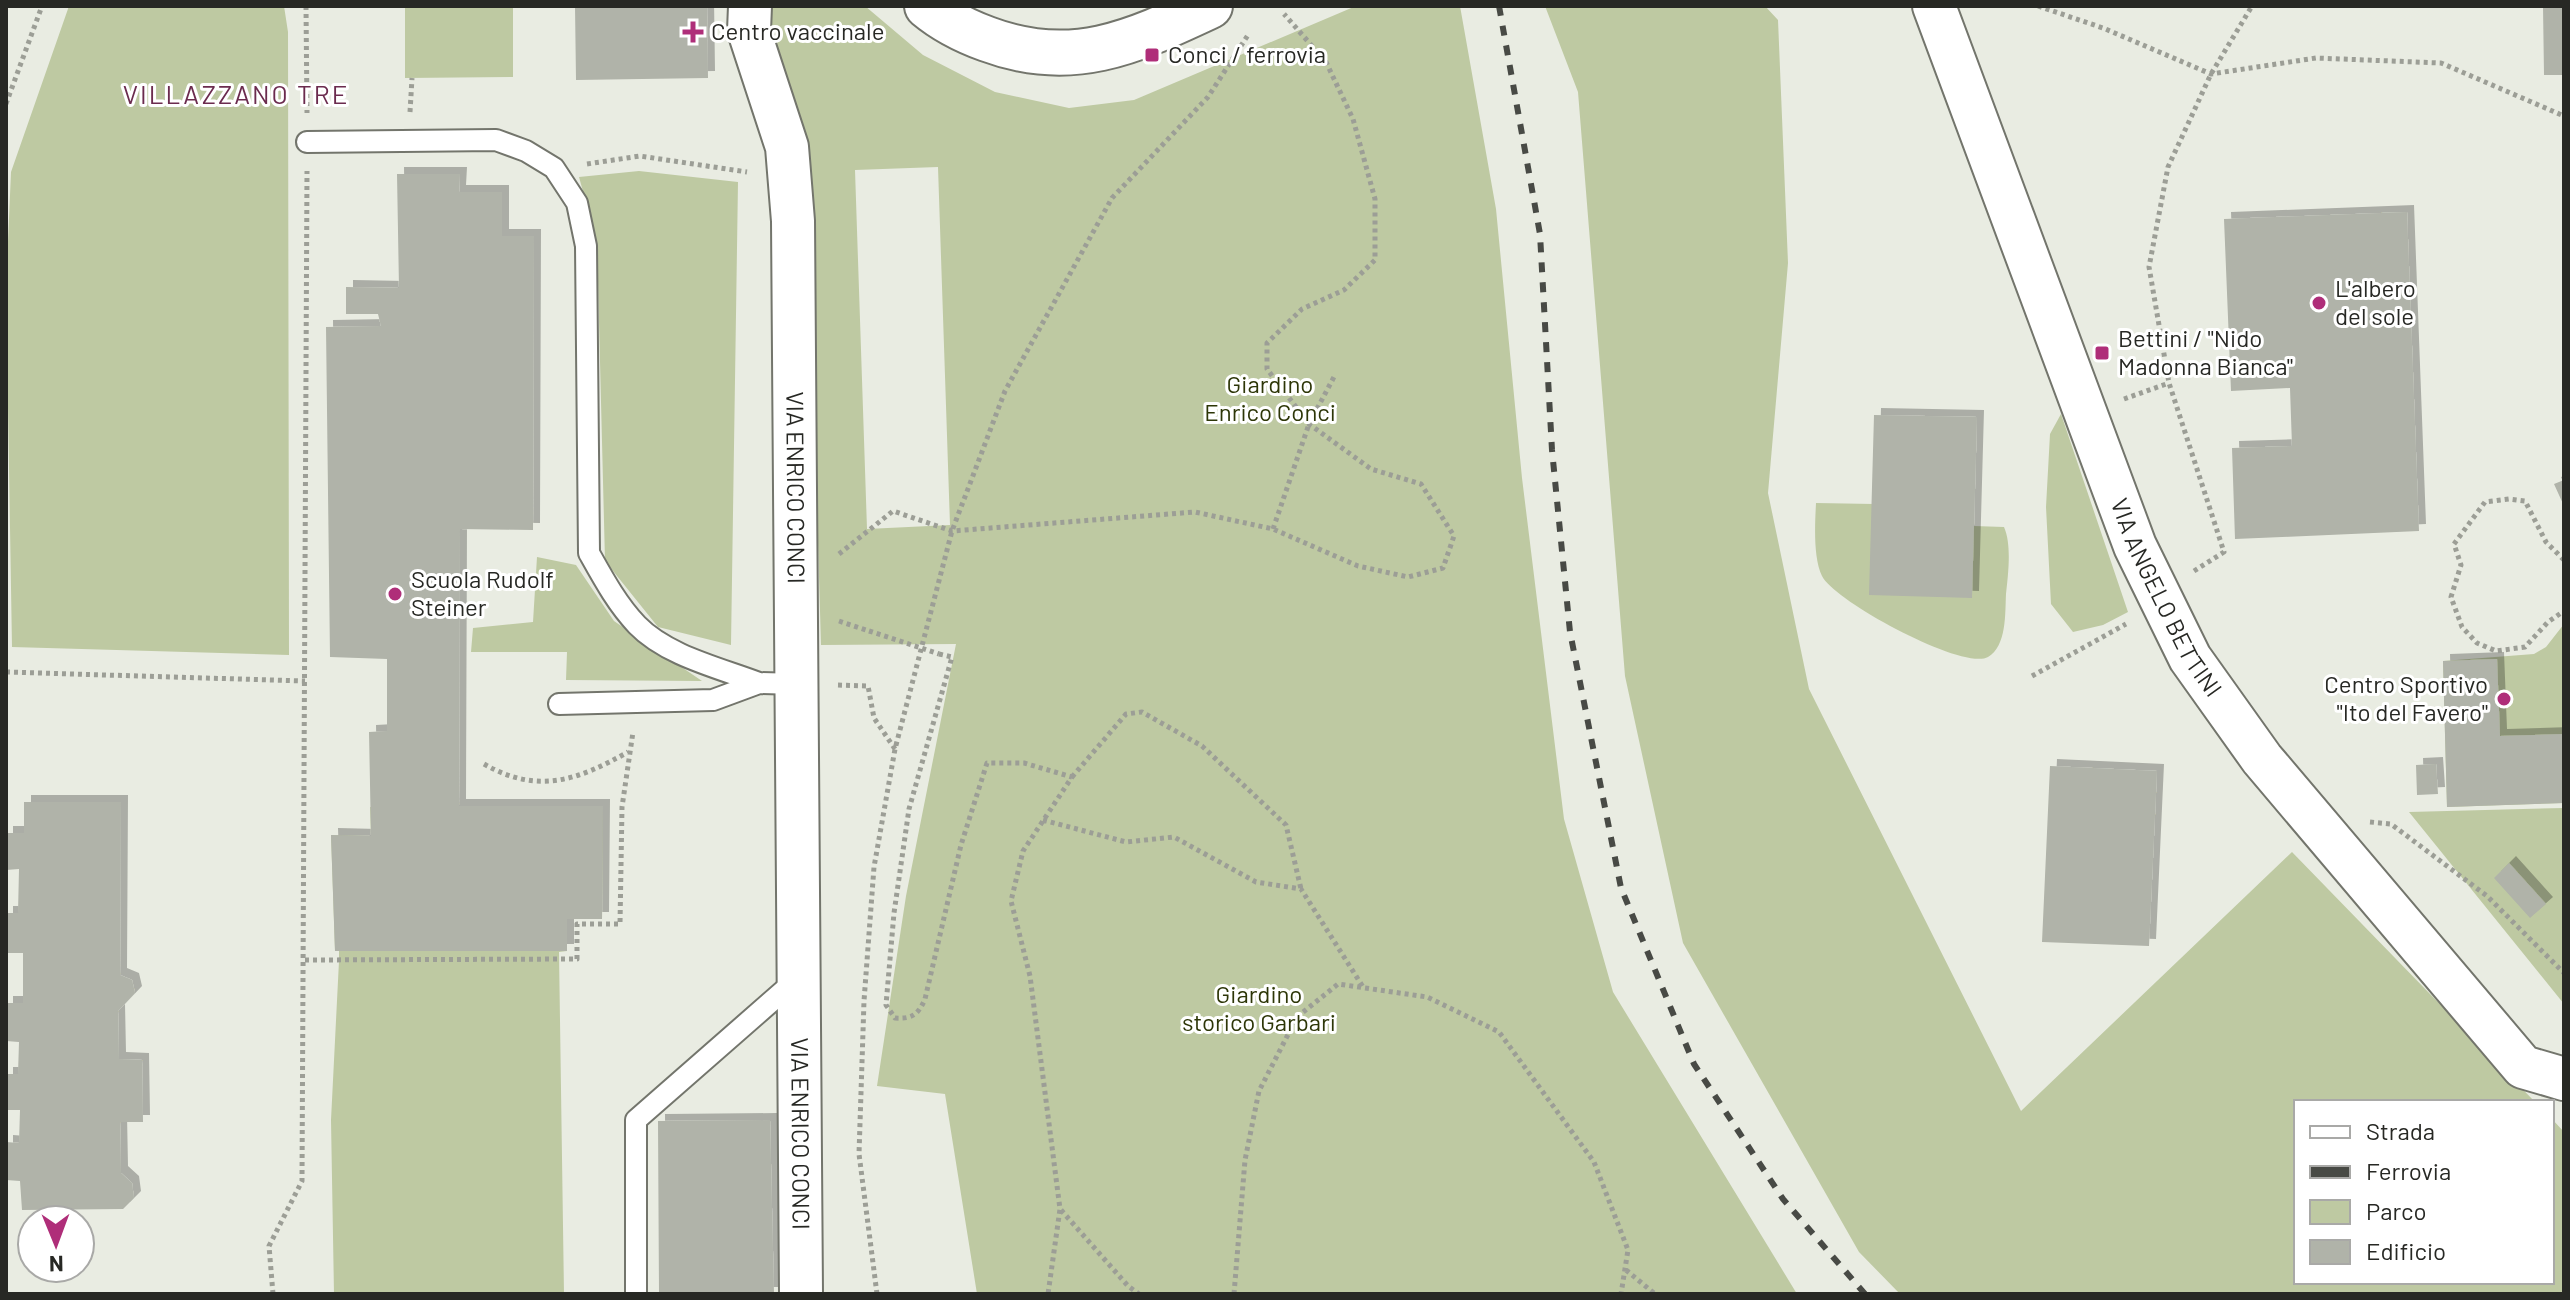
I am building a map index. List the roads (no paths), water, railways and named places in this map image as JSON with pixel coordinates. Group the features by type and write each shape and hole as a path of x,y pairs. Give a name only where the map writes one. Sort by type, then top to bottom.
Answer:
{"main road":[{"path":"927,6 963,30 1015,49 1056,55 1133,40 1210,6"}],"street":[{"name":"VIA ENRICO CONCI","path":"750,6 749,31 787,147 792,178 778,683 801,975 801,1293"},
{"name":"VIA ANGELO BETTINI","path":"1938,9 2083,413 2162,604 2190,658 2282,783 2523,1067 2564,1079"}],"lane":[{"path":"307,142 496,140 526,151 554,168 577,203 586,246 589,553 614,597 639,627 686,656 778,683"},
{"path":"559,704 713,700 778,683"},
{"path":"636,1294 636,1120 801,975"}],"railway":[{"path":"1499,6 1540,234 1552,450 1570,632 1621,888 1694,1064 1783,1199 1865,1294"}],"place":[{"name":"Centro vaccinale","path":"693,32"},
{"name":"Conci / ferrovia","path":"1152,55"},
{"name":"L'albero del sole","path":"2319,303"},
{"name":"Bettini / \"Nido Madonna Bianca\"","path":"2102,353"},
{"name":"Scuola Rudolf Steiner","path":"395,594"},
{"name":"Centro Sportivo \"Ito del Favero\"","path":"2504,699"}],"district":[{"name":"VILLAZZANO TRE","path":"236,95"}],"park label":[{"name":"Giardino Enrico Conci","path":"1270,399"},
{"name":"Giardino storico Garbari","path":"1259,1009"}]}
